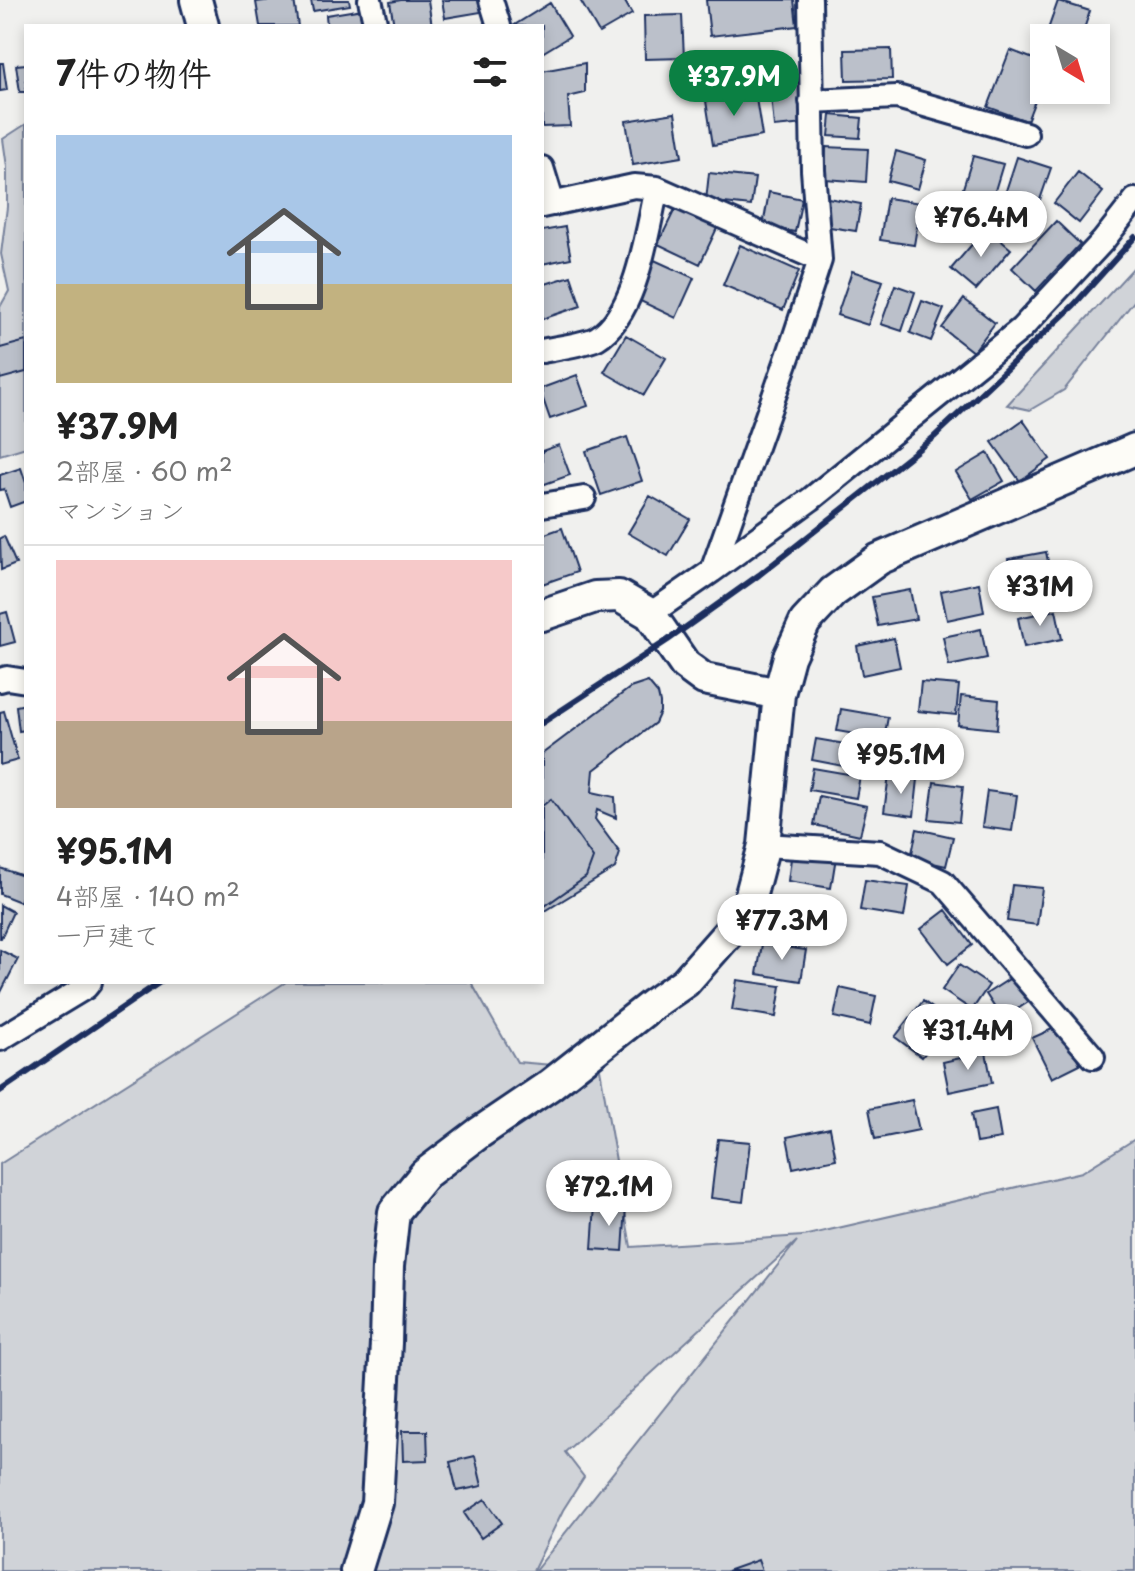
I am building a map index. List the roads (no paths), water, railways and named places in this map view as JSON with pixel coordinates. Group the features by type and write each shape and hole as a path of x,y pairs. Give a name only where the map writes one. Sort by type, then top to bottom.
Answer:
{"street":[{"path":"196,0 202,24"},
{"path":"370,0 376,24"},
{"path":"491,0 498,24"},
{"path":"712,571 820,260 813,170 810,0"},
{"path":"811,101 897,97 1026,134"},
{"path":"544,180 548,205 634,186 657,188 820,260"},
{"path":"544,351 596,339 619,318 639,269 657,188"},
{"path":"650,614 811,499 1021,329 1103,241 1135,200"},
{"path":"356,1571 377,1503 388,1266 394,1212 425,1174 550,1085 685,982 746,913 764,845 779,694 789,657 805,622 833,592 879,559 1135,449"},
{"path":"544,505 584,498"},
{"path":"544,614 595,597 619,596 650,614 685,665 704,679 779,694"},
{"path":"0,680 24,681"},
{"path":"764,845 880,852 943,882 1093,1057"},
{"path":"0,1039 88,984"}],"railway":[{"path":"544,722 668,640 759,575 934,437 1074,305 1135,237"},
{"path":"0,1091 157,984"}]}
